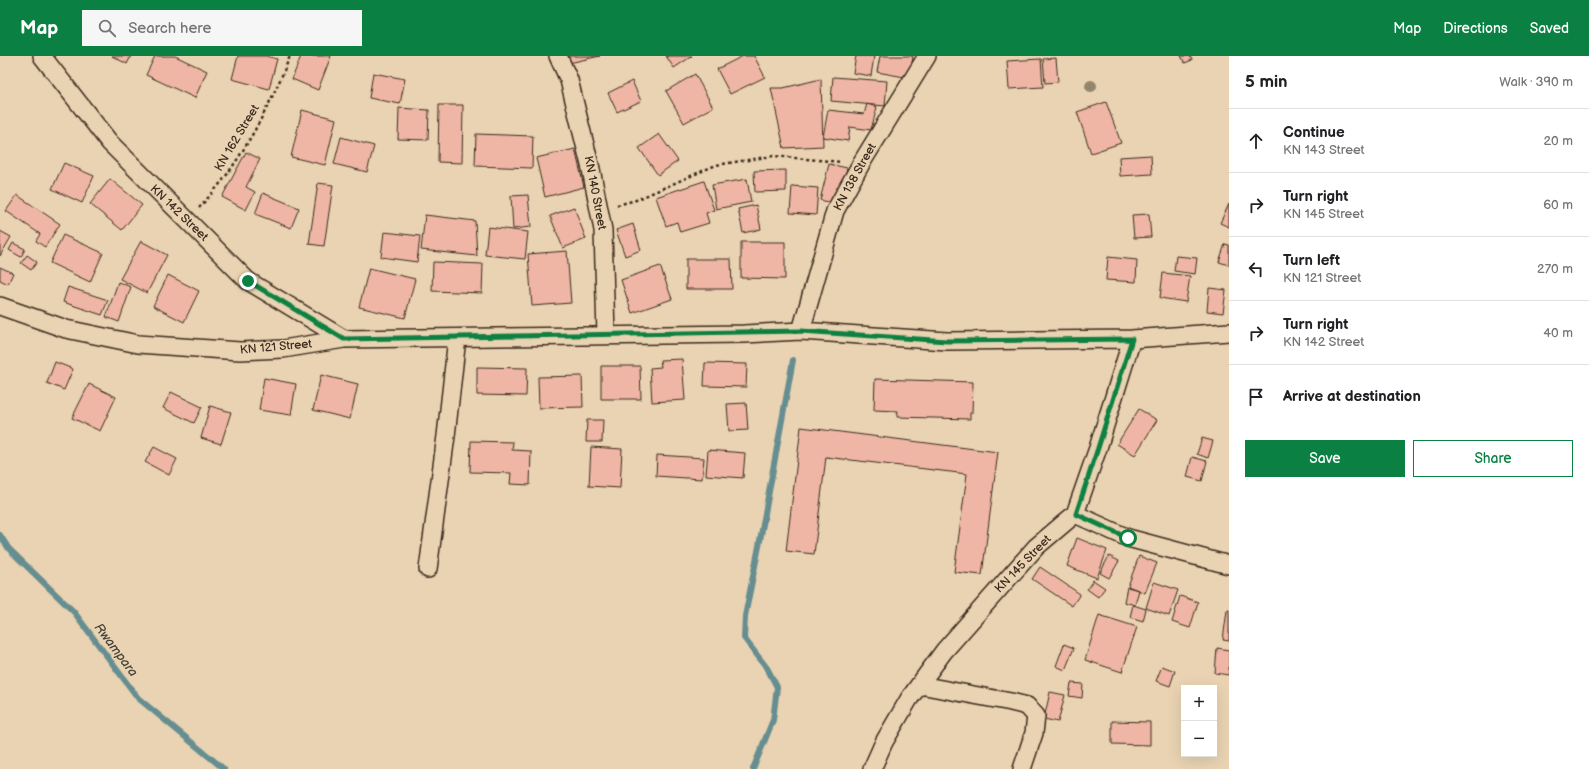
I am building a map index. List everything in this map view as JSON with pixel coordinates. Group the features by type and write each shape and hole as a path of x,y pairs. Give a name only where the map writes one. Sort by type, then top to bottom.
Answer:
{"street":[{"name":"KN 142 Street","path":"42,56 110,143 248,281 344,339"},
{"name":"KN 140 Street","path":"558,56 569,80 591,169 603,230 606,335"},
{"name":"KN 138 Street","path":"801,331 836,211 862,162 927,56"},
{"name":"KN 121 Street","path":"0,306 66,329 138,344 240,351 283,349 344,339 801,331 947,341 1132,339 1229,332"},
{"path":"428,569 446,436 457,338"},
{"path":"1132,339 1101,441 1076,514 1128,538 1229,566"},
{"name":"KN 145 Street","path":"872,769 884,742 909,699 944,651 1036,547 1076,514"},
{"path":"920,685 1027,706 1036,716 1034,733 1022,769"}],"path":[{"name":"KN 162 Street","path":"188,221 223,180 252,134 281,80 290,56"},
{"path":"599,209 636,200 716,165 773,156 849,163 862,162"}],"building":[{"path":"112,56 131,56 127,64"},
{"path":"155,56 175,56 207,71 195,98 146,75"},
{"path":"238,56 266,56 277,59 269,89 232,79"},
{"path":"301,56 331,56 318,90 292,79"},
{"path":"568,56 600,56 569,63"},
{"path":"666,56 692,56 674,68"},
{"path":"743,56 754,56 765,77 730,94 717,69"},
{"path":"856,56 874,56 871,76 853,73"},
{"path":"880,56 913,56 910,78 877,72"},
{"path":"1181,56 1190,56 1192,60 1185,63"},
{"path":"1056,58 1058,82 1045,83 1043,59"},
{"path":"1041,59 1043,87 1009,89 1007,61"},
{"path":"373,73 405,79 400,104 369,98"},
{"path":"695,74 713,107 684,123 666,91"},
{"path":"833,77 887,81 885,106 831,101"},
{"path":"821,79 823,146 784,148 771,88 783,88"},
{"path":"632,81 641,101 617,112 608,93"},
{"path":"1106,102 1121,143 1091,153 1077,112"},
{"path":"867,104 877,107 871,130 850,127 848,141 823,137 828,110 864,114"},
{"path":"439,105 463,105 462,163 438,162"},
{"path":"399,108 429,110 428,140 398,139"},
{"path":"302,110 336,119 325,165 291,157"},
{"path":"476,134 533,136 532,168 475,166"},
{"path":"659,134 678,161 658,175 639,148"},
{"path":"341,137 374,146 367,172 334,164"},
{"path":"575,149 584,187 545,197 536,158"},
{"path":"246,152 260,159 246,187 255,192 246,210 222,197"},
{"path":"1151,155 1152,174 1120,176 1119,157"},
{"path":"64,163 94,176 82,203 52,189"},
{"path":"829,164 847,168 839,205 820,200"},
{"path":"786,170 786,191 755,192 754,171"},
{"path":"110,179 142,205 122,230 90,204"},
{"path":"747,179 751,202 716,209 712,185"},
{"path":"704,181 714,210 706,213 709,223 680,232 677,222 666,226 656,197"},
{"path":"318,183 333,185 324,246 309,244"},
{"path":"792,186 818,188 816,215 790,213"},
{"path":"263,193 299,208 291,228 255,214"},
{"path":"17,195 60,224 45,247 36,241 40,234 6,211"},
{"path":"528,195 531,227 513,229 511,196"},
{"path":"1229,204 1229,227 1220,223"},
{"path":"756,205 761,229 743,233 738,209"},
{"path":"574,207 586,239 563,248 550,216"},
{"path":"1149,214 1151,237 1134,238 1132,215"},
{"path":"425,215 475,221 477,256 421,250"},
{"path":"633,224 641,250 625,256 616,230"},
{"path":"488,227 528,232 525,259 485,255"},
{"path":"0,231 11,237 0,256"},
{"path":"384,232 420,236 417,262 381,257"},
{"path":"63,235 103,253 90,282 50,263"},
{"path":"141,241 167,255 147,293 120,279"},
{"path":"741,242 785,242 785,279 741,278"},
{"path":"13,243 25,249 21,257 9,250"},
{"path":"1225,244 1229,245 1229,265 1219,262"},
{"path":"567,251 571,303 532,306 528,254"},
{"path":"27,255 37,262 31,270 21,263"},
{"path":"1176,256 1197,258 1195,274 1174,271"},
{"path":"1108,257 1137,260 1136,282 1106,280"},
{"path":"686,259 731,259 732,289 686,289"},
{"path":"433,262 483,264 482,293 432,291"},
{"path":"660,266 672,299 632,313 621,280"},
{"path":"0,267 13,273 8,284 0,280"},
{"path":"369,268 415,279 405,318 359,307"},
{"path":"1163,273 1190,276 1186,302 1160,298"},
{"path":"168,275 199,291 184,322 153,306"},
{"path":"118,282 131,287 119,322 106,317"},
{"path":"68,287 108,300 102,315 63,302"},
{"path":"1209,288 1226,290 1223,313 1207,311"},
{"path":"682,359 685,400 652,402 650,368 661,367 660,360"},
{"path":"55,362 73,369 64,390 47,383"},
{"path":"705,363 747,364 746,387 704,386"},
{"path":"601,366 640,366 641,399 601,399"},
{"path":"477,367 527,368 526,396 477,395"},
{"path":"321,375 358,384 350,419 313,410"},
{"path":"582,376 583,407 539,408 538,377"},
{"path":"264,378 296,384 291,415 259,410"},
{"path":"875,379 973,382 972,413 970,413 970,419 897,417 898,411 874,410"},
{"path":"89,384 116,397 100,431 72,418"},
{"path":"171,392 202,407 194,423 163,408"},
{"path":"746,403 748,430 729,431 727,404"},
{"path":"210,406 231,412 221,444 201,438"},
{"path":"1139,409 1157,420 1135,455 1117,444"},
{"path":"587,420 603,420 602,442 586,442"},
{"path":"801,427 998,452 982,575 954,572 967,474 826,457 814,554 786,551"},
{"path":"1202,438 1213,441 1208,458 1197,454"},
{"path":"471,441 513,442 512,450 531,451 530,485 510,484 511,473 470,472"},
{"path":"154,447 177,459 169,475 145,462"},
{"path":"591,447 622,449 620,488 589,486"},
{"path":"708,450 745,453 743,478 706,475"},
{"path":"657,455 704,458 702,479 656,476"},
{"path":"1192,457 1207,461 1202,481 1187,477"},
{"path":"1077,538 1107,550 1097,578 1067,566"},
{"path":"1109,556 1119,561 1109,578 1100,573"},
{"path":"1139,556 1157,563 1145,593 1128,586"},
{"path":"1040,567 1080,594 1072,606 1032,579"},
{"path":"1093,580 1105,588 1098,597 1087,589"},
{"path":"1154,582 1178,590 1169,616 1146,608"},
{"path":"1127,587 1139,590 1135,605 1124,602"},
{"path":"1180,596 1198,602 1190,628 1172,622"},
{"path":"1133,605 1146,609 1143,621 1130,617"},
{"path":"1227,610 1229,610 1229,641 1223,640"},
{"path":"1099,615 1137,627 1122,672 1085,660"},
{"path":"1064,644 1074,648 1065,670 1056,666"},
{"path":"1217,648 1229,650 1229,675 1215,673"},
{"path":"1162,666 1175,671 1170,686 1156,681"},
{"path":"1071,683 1083,684 1082,698 1069,696"},
{"path":"1050,692 1065,695 1058,722 1044,719"},
{"path":"1112,721 1150,722 1150,745 1112,744"}],"waterway":[{"path":"753,769 773,720 777,687 767,668 744,638 745,616 793,360"},
{"name":"Rwampara","path":"0,535 9,549 74,612 138,698 224,769"}],"route":[{"path":"248,281 344,339 744,334 801,331 947,341 1132,339 1076,514 1128,538"}]}
